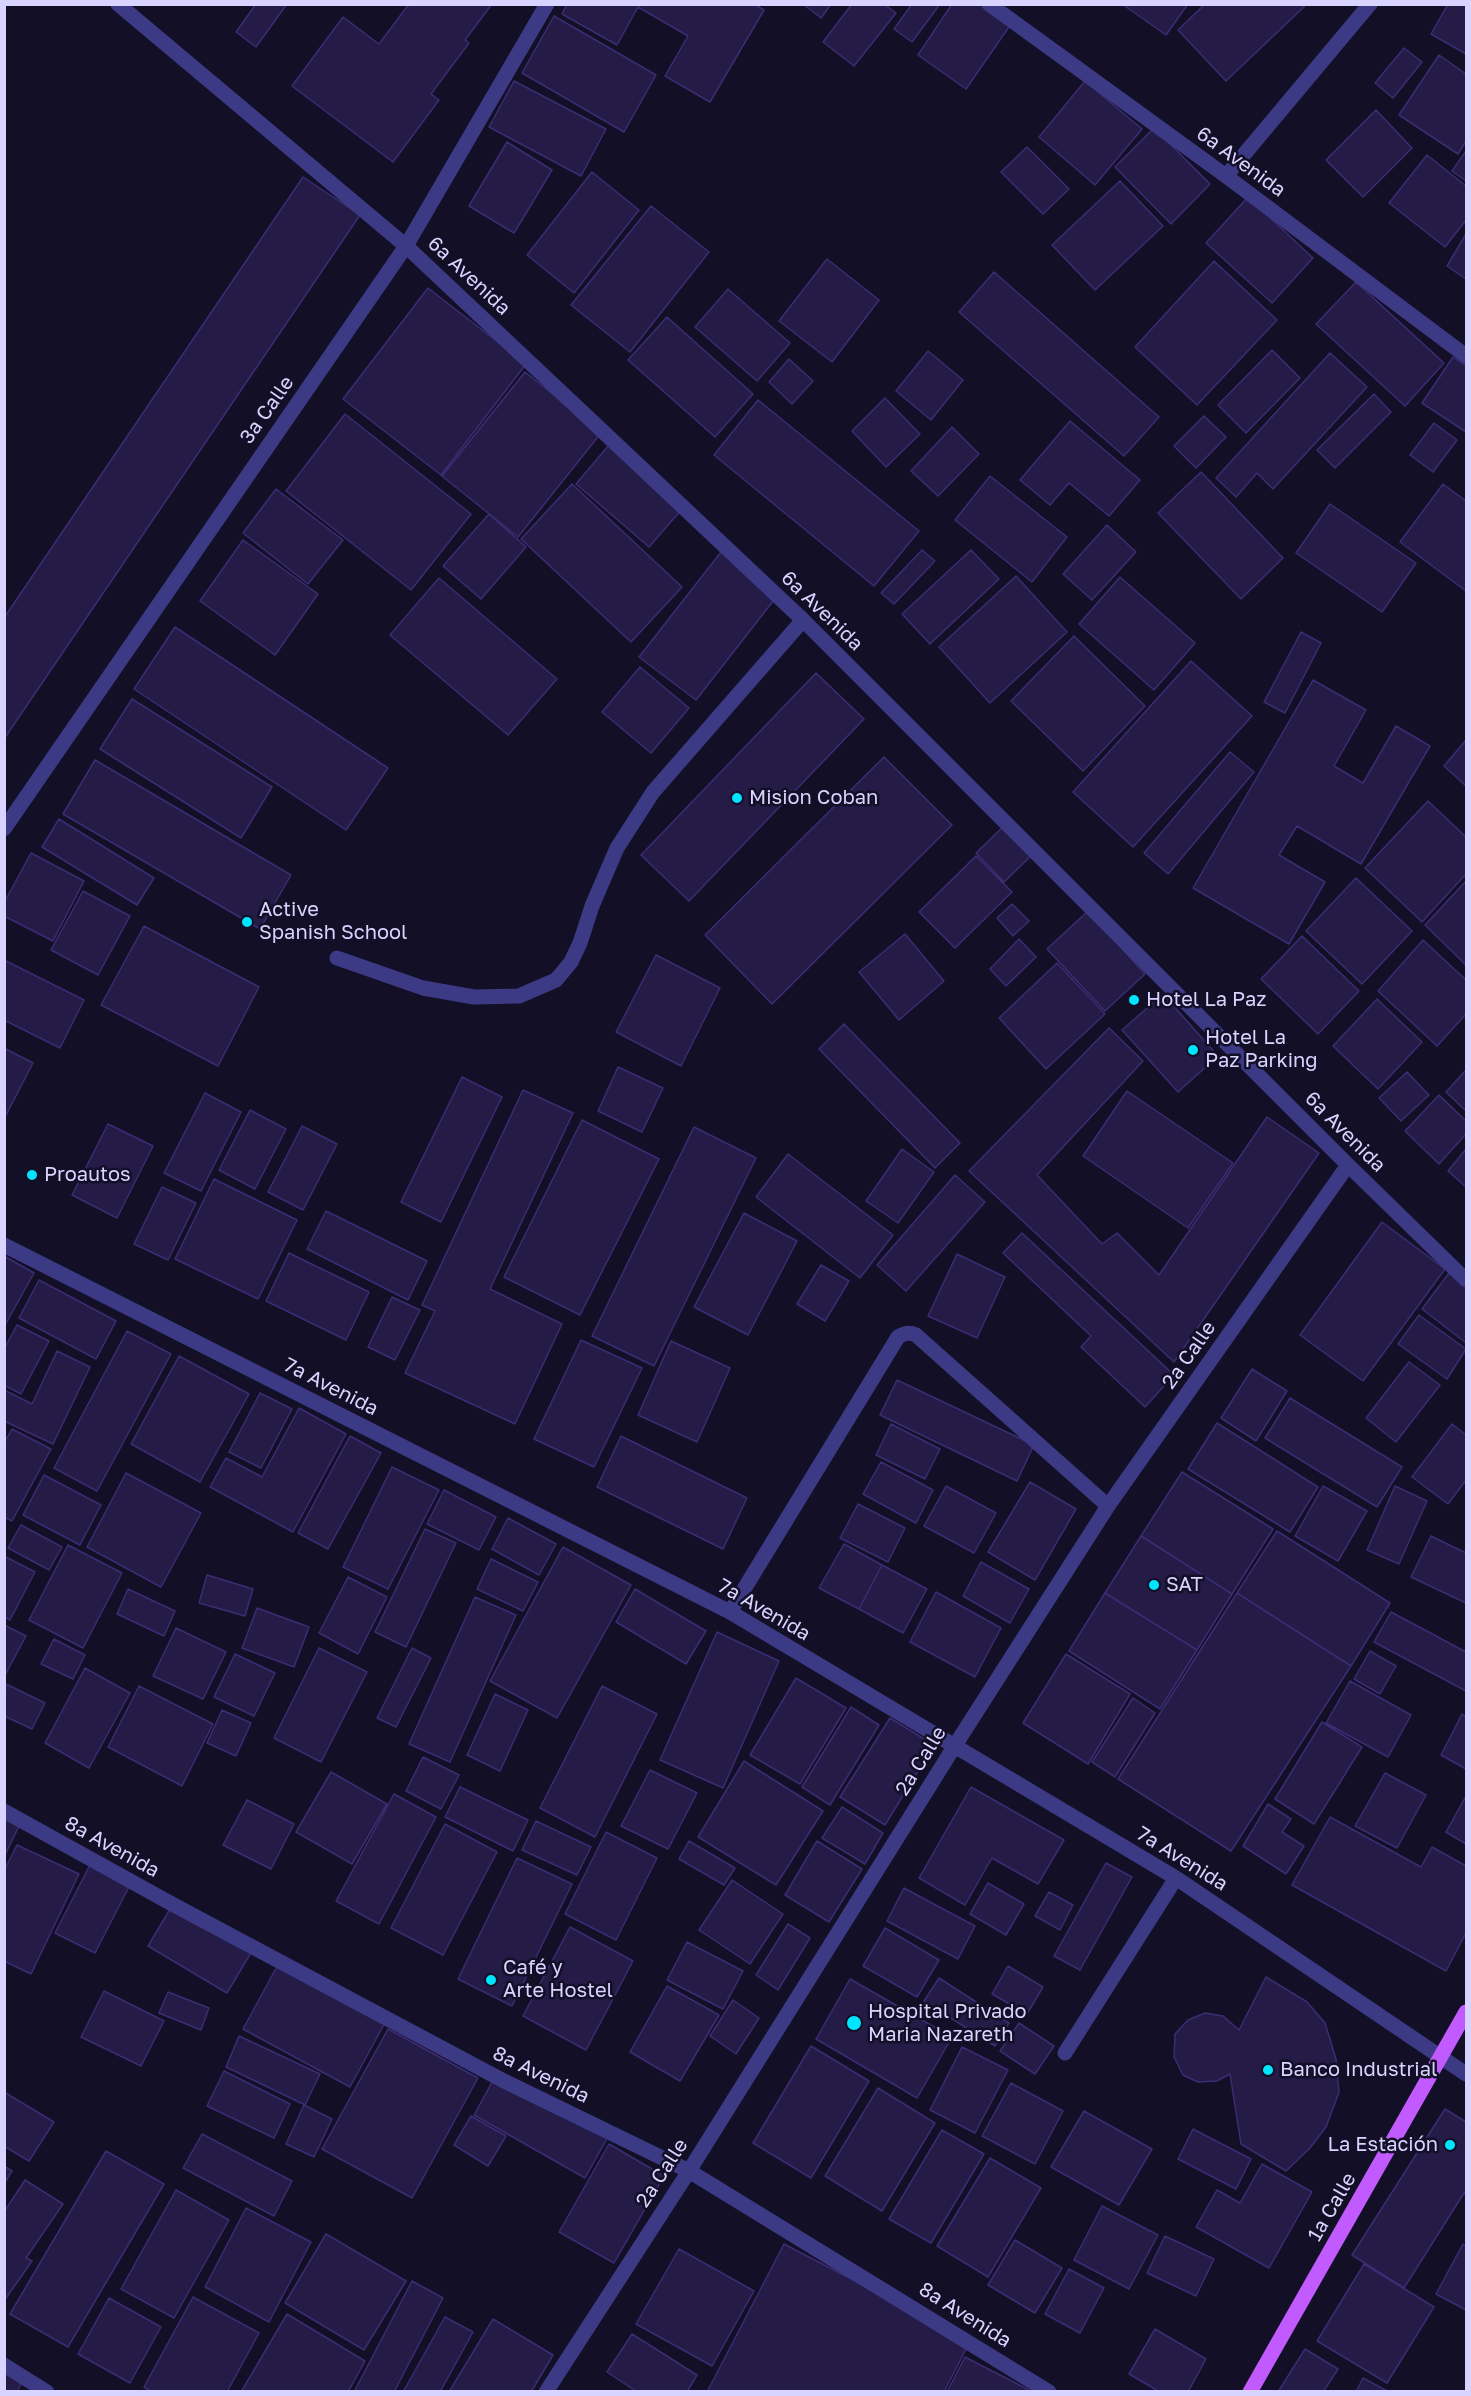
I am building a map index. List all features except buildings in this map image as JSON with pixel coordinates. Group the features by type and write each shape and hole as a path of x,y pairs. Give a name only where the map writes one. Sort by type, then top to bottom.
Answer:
{"main road":[{"name":"1a Calle","path":"1251,2391 1467,2012"}],"street":[{"name":"6a Avenida","path":"118,4 406,246 803,620 1348,1165 1467,1280"},
{"name":"3a Calle","path":"4,829 406,246 548,4"},
{"name":"6a Avenida","path":"989,4 1226,176 1467,356"},
{"path":"1226,176 1370,4"},
{"path":"338,958 423,988 474,998 519,996 556,980 571,962 580,943 592,906 618,848 653,792 803,620"},
{"name":"2a Calle","path":"546,2391 689,2171 954,1747 1108,1506 1348,1165"},
{"name":"7a Avenida","path":"4,1245 730,1612 1176,1878 1467,2074"},
{"path":"730,1612 898,1337 903,1334 916,1335 1108,1506"},
{"name":"8a Avenida","path":"4,1811 172,1904 504,2081 689,2171 1049,2391"},
{"path":"1065,2053 1176,1878"},
{"path":"4,2365 46,2391"}],"place":[{"name":"Mision Coban","path":"737,798"},
{"name":"Active Spanish School","path":"247,922"},
{"name":"Hotel La Paz","path":"1134,1000"},
{"name":"Hotel La Paz Parking","path":"1193,1050"},
{"name":"Proautos","path":"32,1175"},
{"name":"SAT","path":"1154,1585"},
{"name":"Café y Arte Hostel","path":"491,1980"},
{"name":"Hospital Privado Maria Nazareth","path":"854,2023"},
{"name":"Banco Industrial","path":"1268,2070"},
{"name":"La Estación","path":"1450,2145"}]}
